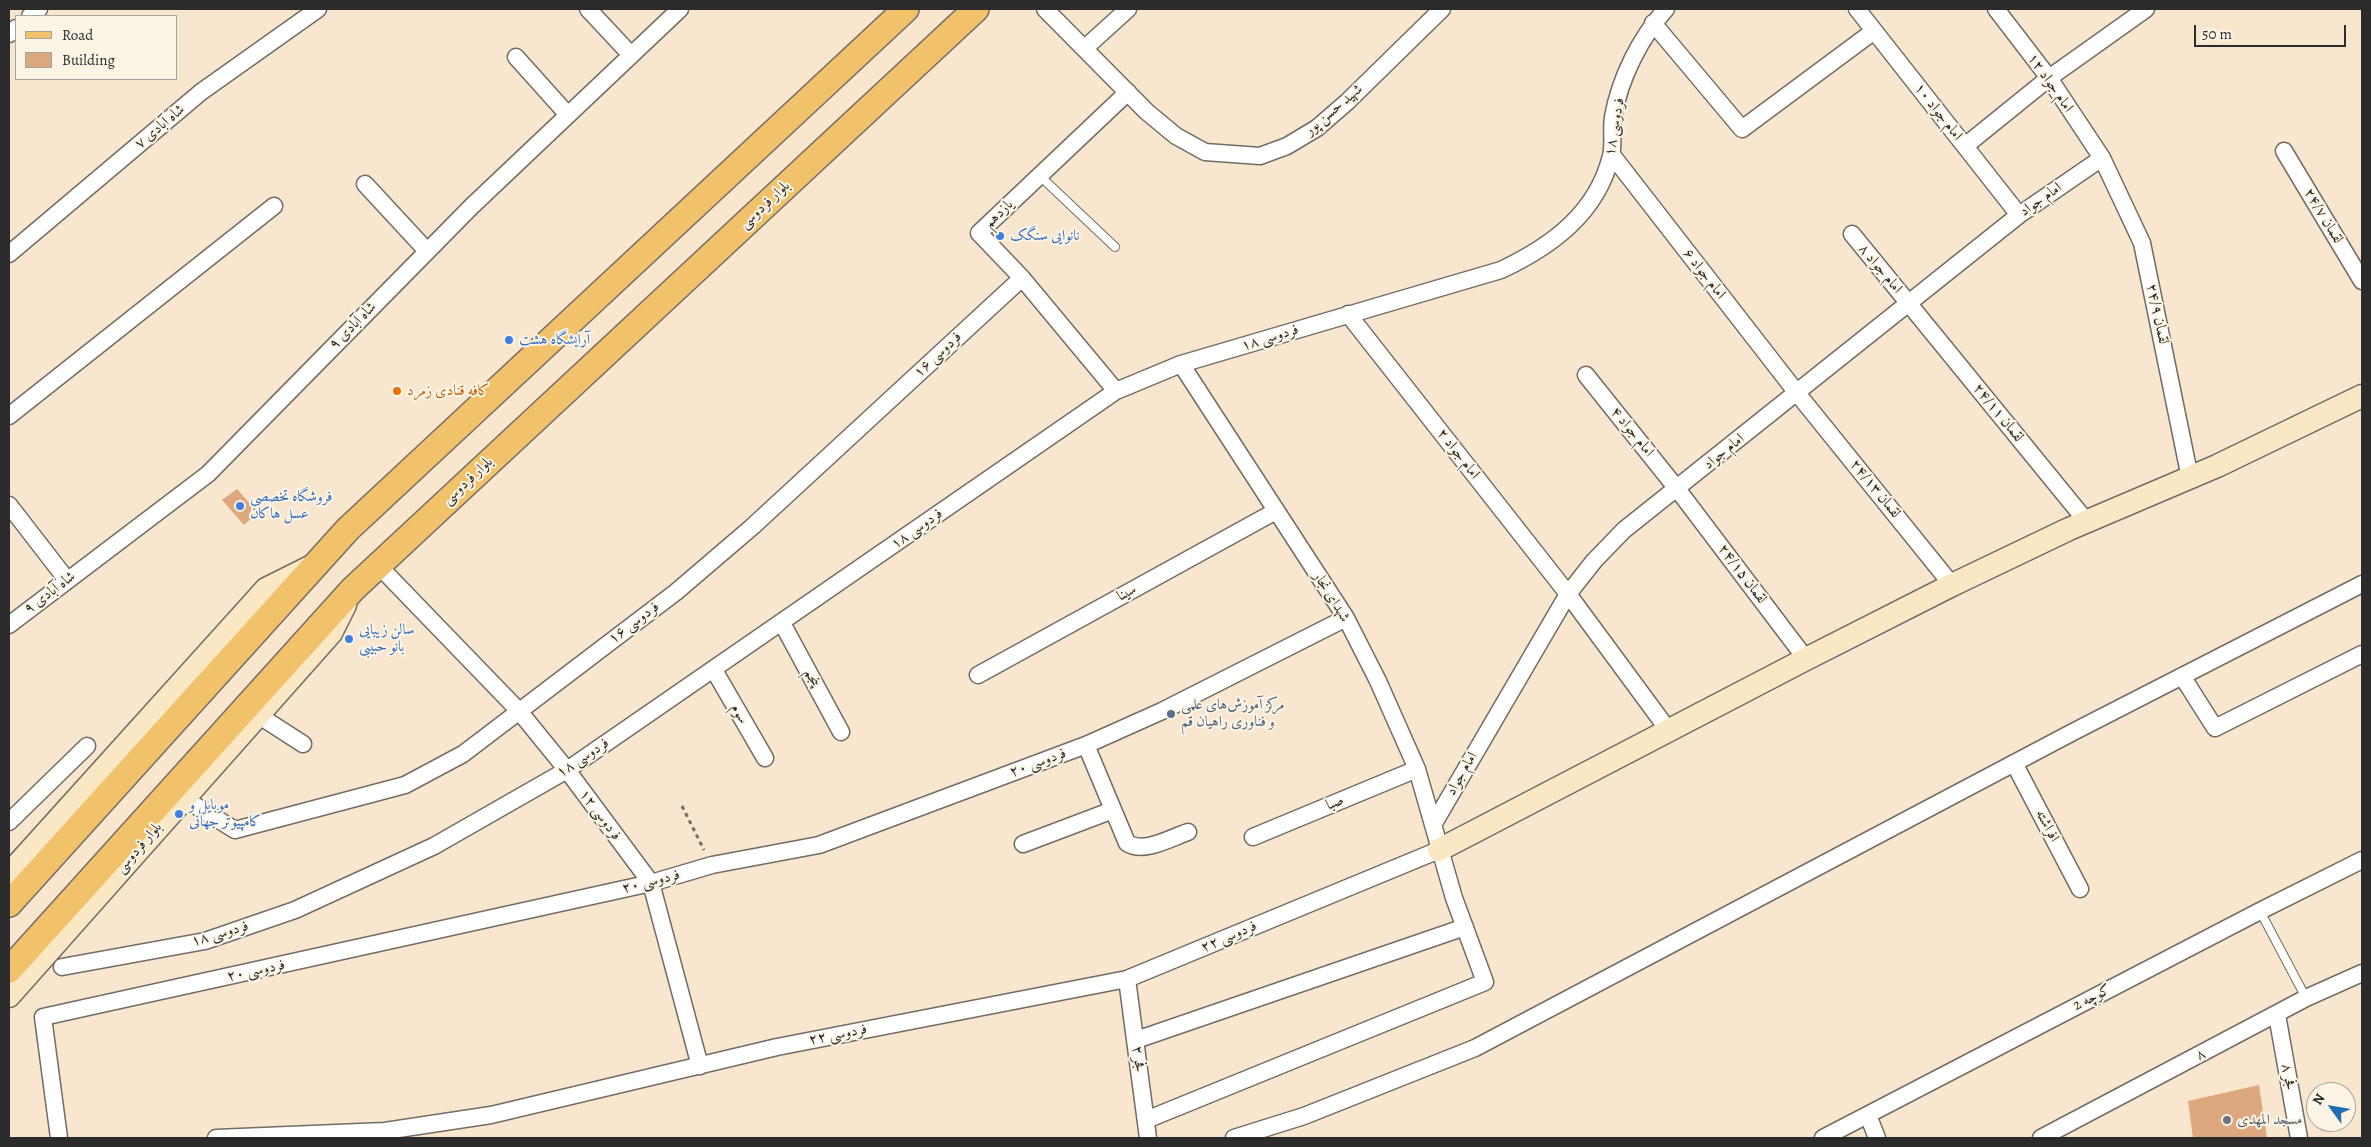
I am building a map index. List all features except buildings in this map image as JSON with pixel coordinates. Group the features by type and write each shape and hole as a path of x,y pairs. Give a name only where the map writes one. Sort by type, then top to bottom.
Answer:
{"main road":[{"path":"9,904 348,529 906,9"},
{"name":"بلوار فردوسی","path":"353,589 976,9"},
{"path":"9,970 353,589"}],"street":[{"name":"شاه آبادی ۷","path":"9,254 200,92 318,9"},
{"path":"588,9 631,55"},
{"name":"شاه آبادی ۹","path":"9,625 208,474 427,251 568,114 680,9"},
{"name":"شهید حسن پور","path":"1045,9 1128,92 1176,136 1206,152 1260,156 1287,146 1316,128 1346,102 1442,9"},
{"path":"1085,48 1128,9"},
{"name":"فردوسی ۱۸","path":"62,967 205,940 295,910 434,846 567,770 1116,391 1181,364 1501,270 1531,256 1558,237 1581,215 1597,193 1612,155 1613,118 1625,76 1653,23 1666,9"},
{"name":"امام جواد ۱۰","path":"1857,9 2019,215"},
{"name":"امام جواد ۱۲","path":"1996,9 2049,78 2102,158"},
{"path":"1965,146 2049,78 2146,9"},
{"path":"1653,23 1742,129 1874,31"},
{"path":"516,57 568,114"},
{"name":"یازدهم","path":"1116,391 1022,278 980,233 1128,92"},
{"name":"لقمان ۲۴/۷","path":"2284,151 2362,281"},
{"name":"امام جواد ۶","path":"1612,155 1797,393"},
{"name":"امام جواد","path":"1433,825 1568,594 1624,530 1678,490 2019,215 2102,158"},
{"name":"لقمان ۲۴/۹","path":"2102,158 2142,243 2190,478"},
{"path":"365,184 427,251"},
{"path":"9,416 274,206"},
{"name":"امام جواد ۸","path":"1852,234 1909,304"},
{"name":"فردوسی ۱۶","path":"182,798 235,830 405,785 462,754 676,592 752,527 1022,278"},
{"name":"لقمان ۲۴/۱۱","path":"1909,304 2087,522"},
{"name":"امام جواد ۲","path":"1348,314 1568,594 1669,731"},
{"name":"شهدای نجار","path":"1146,1120 1486,982 1439,850 1418,770 1378,681 1346,618 1181,364"},
{"name":"امام جواد ۴","path":"1586,375 1678,490"},
{"name":"لقمان ۲۴/۱۳","path":"1797,393 1952,585"},
{"path":"1439,850 1952,585 2087,522 2190,478 2362,396"},
{"name":"لقمان ۲۴/۱۵","path":"1678,490 1806,659"},
{"path":"9,505 67,580"},
{"name":"سینا","path":"978,675 1276,511"},
{"path":"9,874 266,589 319,562"},
{"name":"فردوسی ۱۲","path":"378,565 519,711 567,770 652,883 700,1066"},
{"path":"1234,1138 1304,1116 1475,1048 2014,763 2362,584"},
{"name":"بلوار فردوسی","path":"9,996 182,798 331,633 353,589"},
{"name":"فردوسی ۲۰","path":"60,1138 43,1016 652,883 712,865 819,845 1086,745 1157,713 1346,618"},
{"name":"پنجم","path":"782,623 841,732"},
{"path":"2182,676 2215,728 2362,654"},
{"name":"سوم","path":"714,670 765,758"},
{"path":"258,715 303,744"},
{"path":"1086,745 1127,844 1134,848 1143,848 1188,832"},
{"path":"9,822 87,746"},
{"name":"افراشته","path":"2014,763 2080,889"},
{"name":"صبا","path":"1253,836 1418,770"},
{"path":"1023,844 1112,810"},
{"name":"فردوسی ۲۲","path":"216,1138 395,1129 491,1115 778,1047 1128,979 1439,850"},
{"name":"کوچه 2","path":"1823,1138 2362,860"},
{"path":"1136,1040 1465,927"},
{"name":"۸","path":"2041,1138 2306,998 2362,973"},
{"name":"فجر ۲","path":"1128,979 1148,1138"},
{"name":"فجر ۸","path":"2277,1015 2299,1138"},
{"path":"1868,1115 1877,1138"}],"lane":[{"path":"1040,176 1115,247"},
{"path":"2260,911 2306,998"}],"path":[{"path":"682,806 712,865"}],"place":[{"name":"نانوایی سنگک","path":"1000,236"},
{"name":"آرایشگاه هشت","path":"509,340"},
{"name":"کافه قنادی زمرد","path":"397,391"},
{"name":"فروشگاه تخصصی عسل هاکان","path":"240,506"},
{"name":"سالن زیبایی بانو حبیبی","path":"349,639"},
{"name":"مرکز آموزش‌های علمی و فناوری راهیان قم","path":"1171,714"},
{"name":"موبایل و کامپیوتر جهانی","path":"179,814"},
{"name":"مسجد المهدی","path":"2227,1120"}]}
